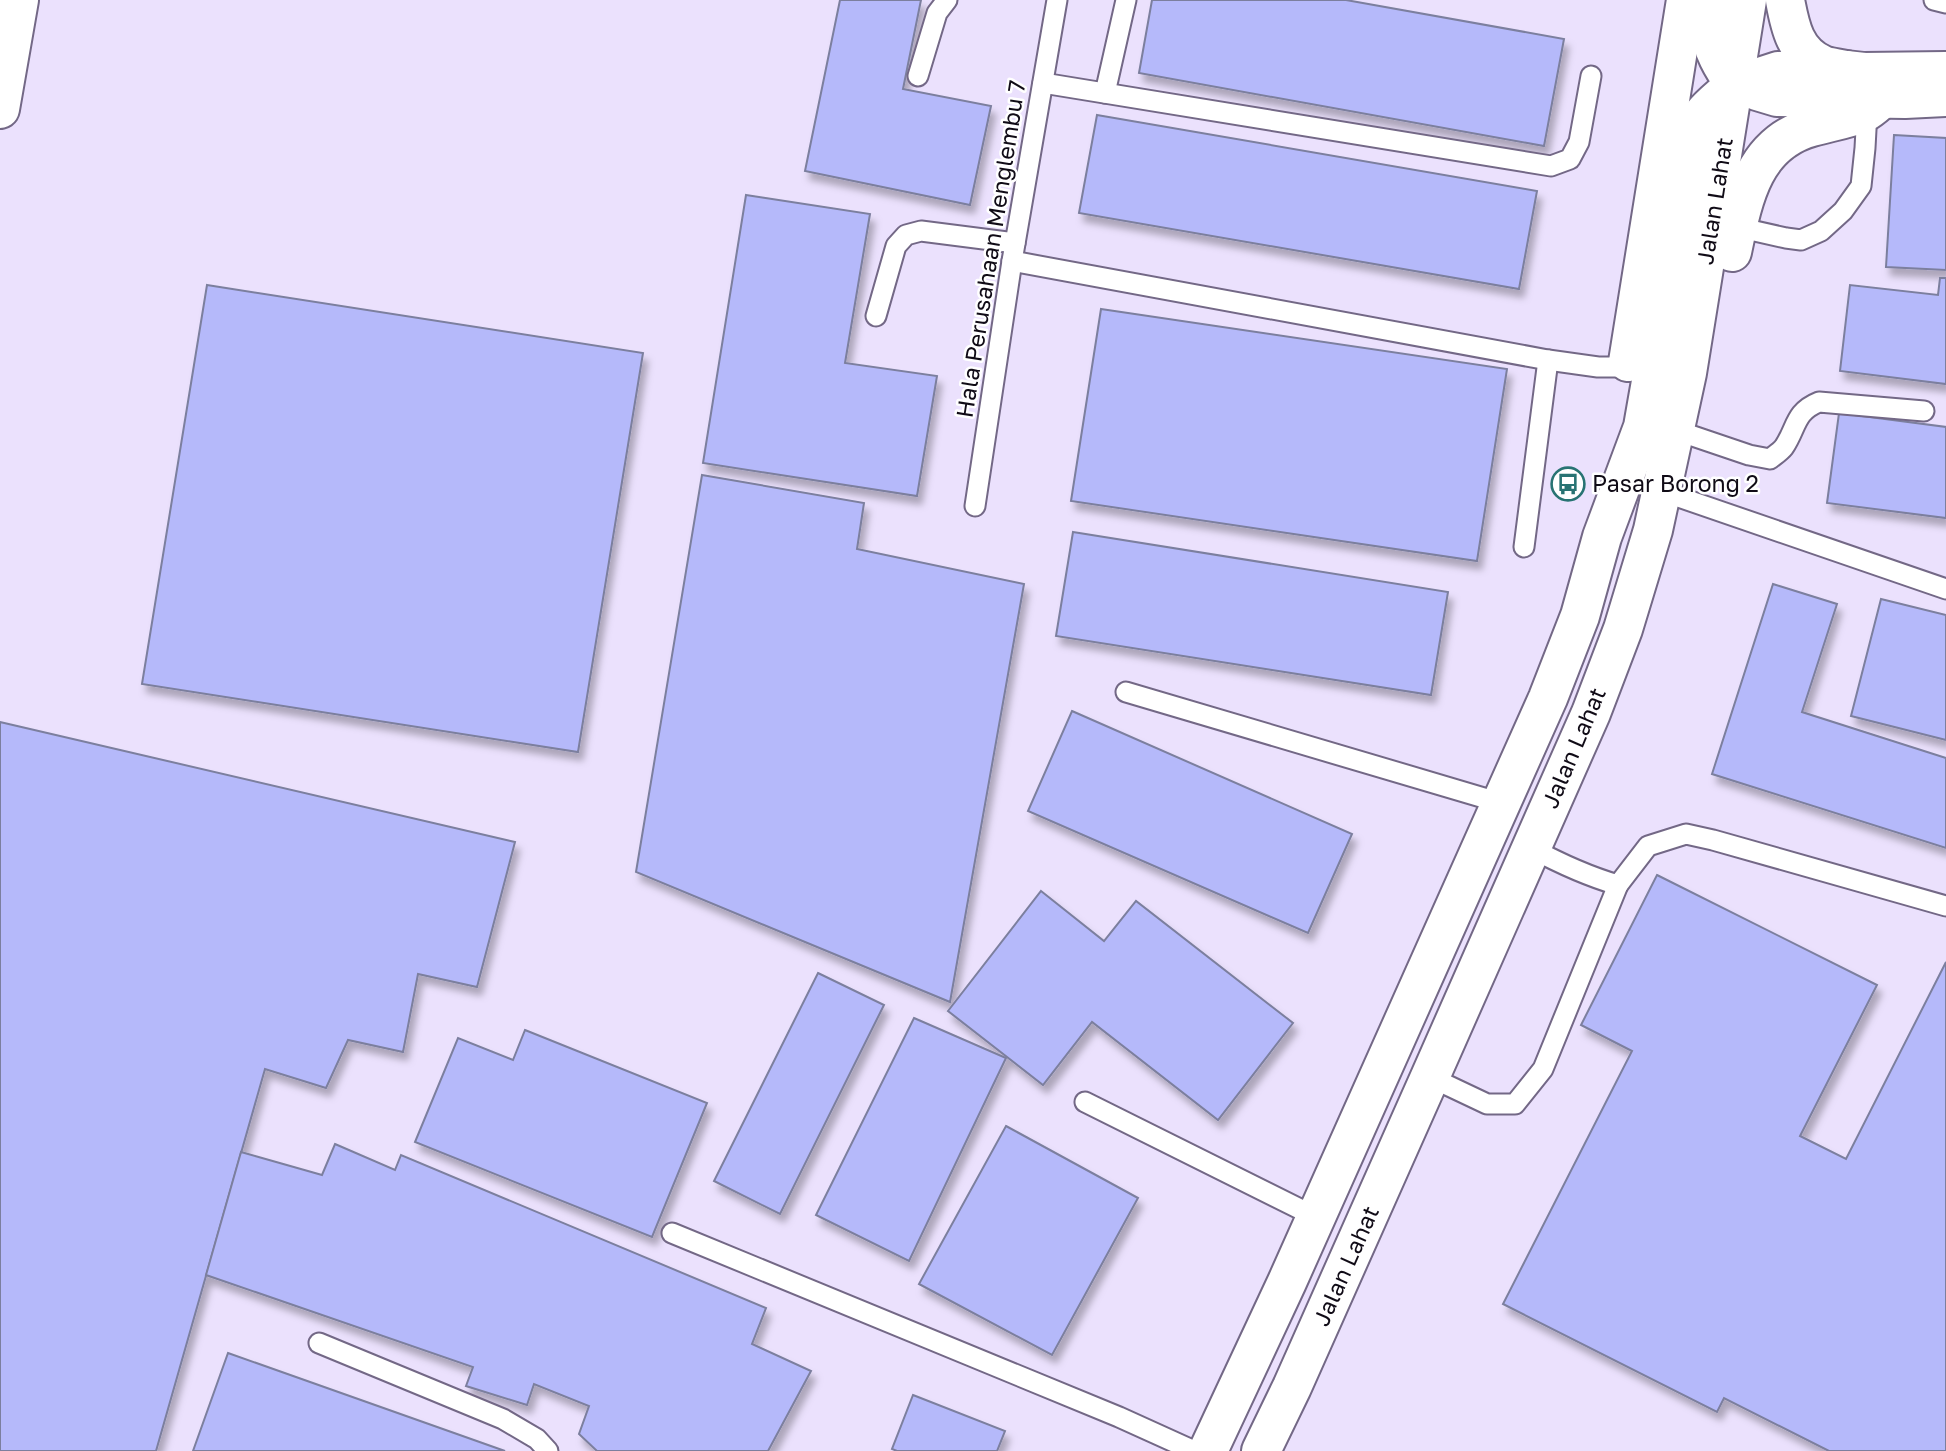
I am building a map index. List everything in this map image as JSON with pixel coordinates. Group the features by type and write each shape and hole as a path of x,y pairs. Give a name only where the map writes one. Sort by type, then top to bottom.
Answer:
{"main road":[{"path":"0,109 19,0"},
{"path":"1602,537 1686,0"},
{"path":"1714,0 1710,27 1714,48 1735,85 1777,97 1875,105"},
{"name":"Jalan Lahat","path":"1261,1451 1591,713 1619,641 1653,530 1687,373 1747,0"},
{"path":"1785,0 1790,29 1802,50 1823,65 1864,72 1946,71"},
{"path":"1208,1451 1316,1217 1548,698 1576,627 1602,537 1643,427 1673,256 1689,138 1694,126 1704,111 1735,85 1778,71 1846,70"},
{"path":"1653,530 1704,384 1743,200 1759,164 1780,141 1804,129 1875,105 1905,99 1946,97"}],"lane":[{"path":"919,76 937,13 947,0"},
{"name":"Hala Perusahaan Menglembu 7","path":"975,506 1013,252 1057,0"},
{"path":"1105,93 1126,0"},
{"path":"1934,0 1946,3"},
{"path":"1042,83 1551,166 1570,159 1579,142 1591,76"},
{"path":"1737,228 1801,240 1821,231 1843,211 1861,186 1865,148 1875,105"},
{"path":"876,316 896,246 906,235 920,231 1548,360 1598,367 1628,367"},
{"path":"1524,547 1548,360"},
{"path":"1687,434 1749,455 1770,459 1782,450 1806,408 1819,402 1924,411"},
{"path":"1667,493 1946,589"},
{"path":"1126,692 1501,803"},
{"path":"1430,1077 1487,1104 1516,1104 1543,1069 1618,885 1648,846 1686,834 1946,906"},
{"path":"1531,848 1567,867 1618,885"},
{"path":"1085,1102 1316,1217"},
{"path":"672,1233 1119,1417 1194,1451"},
{"path":"319,1343 503,1419 537,1439 548,1451"}],"building":[{"path":"840,0 921,0 903,89 991,106 970,205 805,171"},
{"path":"1152,0 1346,0 1564,39 1544,146 1139,73"},
{"path":"1097,115 1537,191 1519,289 1079,213"},
{"path":"1894,135 1946,138 1946,270 1886,267"},
{"path":"746,195 870,214 845,363 937,376 917,496 703,463"},
{"path":"1940,278 1946,278 1946,384 1840,371 1850,285 1938,295"},
{"path":"207,285 643,353 578,752 142,684"},
{"path":"1101,309 1507,369 1477,561 1071,501"},
{"path":"1839,413 1946,427 1946,518 1827,503"},
{"path":"702,475 864,503 857,549 1024,584 950,1002 636,872"},
{"path":"1073,532 1448,592 1431,695 1056,636"},
{"path":"1773,584 1837,604 1802,712 1946,758 1946,848 1712,774"},
{"path":"1881,599 1946,615 1946,740 1851,716"},
{"path":"1072,711 1352,834 1308,933 1028,811"},
{"path":"0,722 515,842 477,987 418,974 403,1052 348,1040 326,1088 265,1069 156,1451 0,1451"},
{"path":"1657,875 1877,985 1800,1136 1846,1159 1946,962 1946,1451 1829,1451 1724,1398 1717,1412 1503,1304 1632,1051 1581,1025"},
{"path":"1041,891 1104,941 1136,901 1293,1023 1218,1120 1092,1022 1043,1085 948,1011"},
{"path":"818,973 884,1005 780,1214 714,1181"},
{"path":"914,1018 1006,1058 909,1261 816,1215"},
{"path":"525,1030 707,1103 652,1237 415,1142 458,1038 513,1060"},
{"path":"1006,1126 1138,1198 1052,1355 919,1284"},
{"path":"335,1144 395,1170 401,1155 766,1308 752,1344 811,1371 768,1451 597,1451 579,1434 589,1406 534,1384 527,1405 466,1386 473,1367 206,1275 241,1152 322,1175"},
{"path":"228,1353 505,1451 193,1451"},
{"path":"913,1395 1005,1431 997,1451 892,1449"}],"place":[{"name":"Pasar Borong 2","path":"1568,484"}]}
